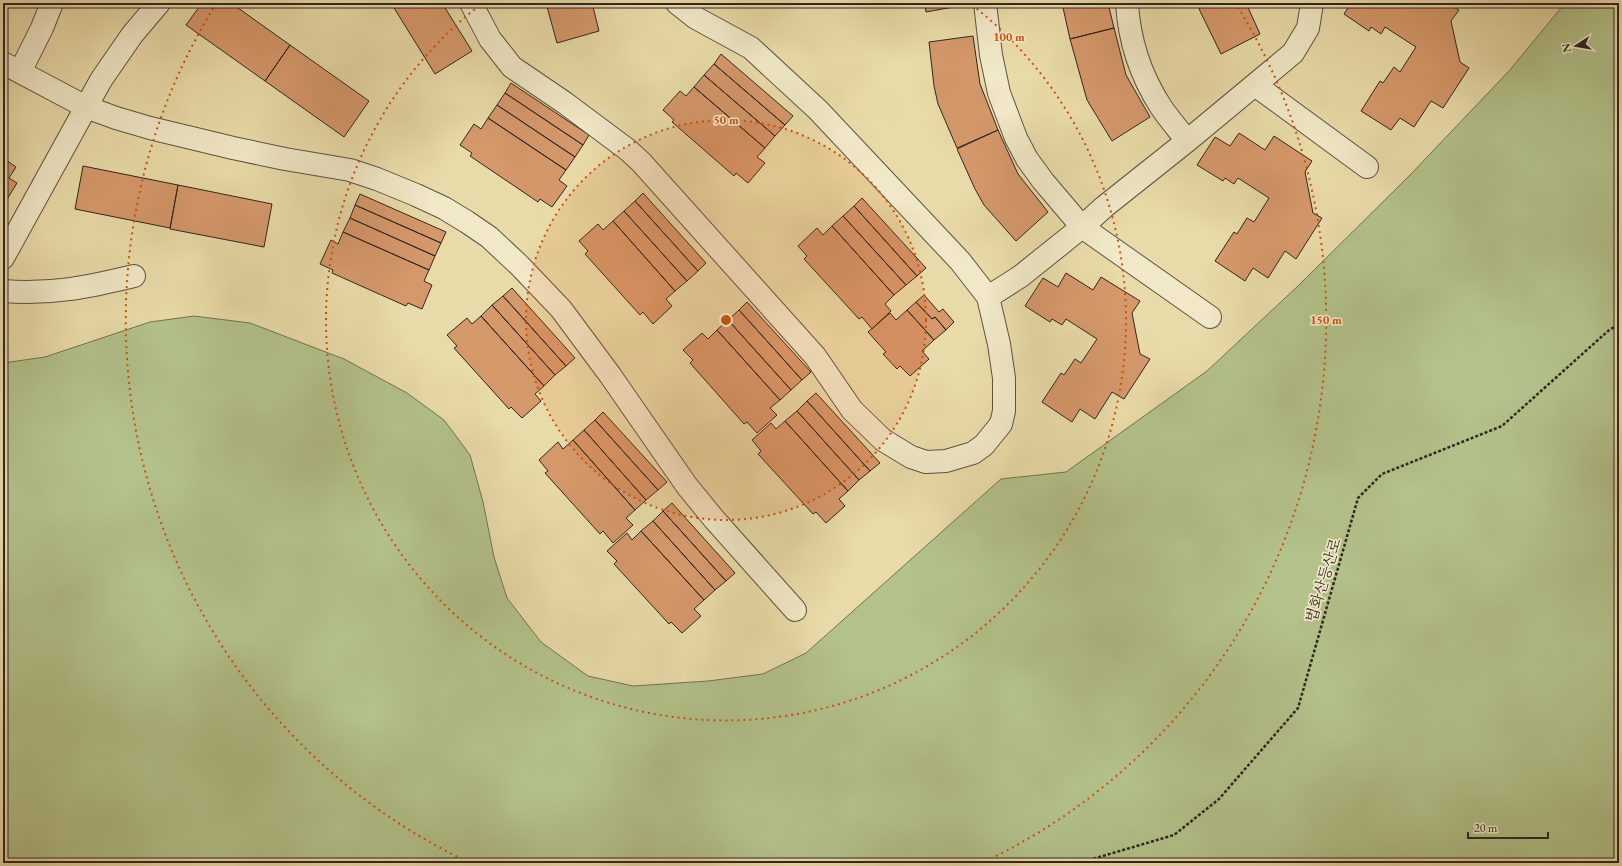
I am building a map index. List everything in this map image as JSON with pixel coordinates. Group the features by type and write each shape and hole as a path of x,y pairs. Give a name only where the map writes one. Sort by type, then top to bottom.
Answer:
{"lane":[{"path":"52,3 42,28 11,67 86,107 116,118 182,136 285,159 350,170 377,179 444,208 489,237 519,265 560,310 610,375 687,486 714,519 795,610"},
{"path":"3,258 86,107 117,55 159,3"},
{"path":"471,3 490,39 512,67 565,103 641,162 815,356 852,410 867,426 898,451 926,462 946,461 973,453 984,445 1001,424 1004,411 1004,378 999,344 988,297 960,261 818,110 751,48 696,18 677,3"},
{"path":"985,3 987,31 999,93 1016,138 1027,160 1082,227 1210,316"},
{"path":"1127,3 1130,31 1144,72 1161,107 1187,141"},
{"path":"988,297 1021,276 1187,141 1293,52 1308,28 1312,3"},
{"path":"1255,85 1367,167"},
{"path":"3,291 31,293 63,290 91,286 134,276"}],"path":[{"name":"법화산등산로","path":"1079,863 1174,835 1219,799 1298,708 1358,498 1382,474 1502,426 1608,331 1619,324"}],"green space":[{"path":"1565,3 1619,3 1619,863 3,863 3,363 45,357 150,322 194,316 250,323 344,359 407,393 444,420 470,455 483,502 494,557 507,598 541,642 588,676 633,686 708,681 763,674 806,653 1001,479 1066,472 1207,371 1299,285 1411,174 1509,71"}],"building":[{"path":"202,3 231,3 290,45 265,81 186,25"},
{"path":"391,3 442,3 472,51 435,74"},
{"path":"546,3 592,3 599,31 557,43"},
{"path":"925,3 970,3 970,4 926,12"},
{"path":"1062,3 1108,3 1114,28 1070,39"},
{"path":"1197,3 1246,3 1260,34 1221,54"},
{"path":"1351,3 1448,3 1459,10 1451,21 1460,62 1469,68 1443,108 1431,101 1414,127 1400,118 1391,130 1361,111 1380,81 1383,83 1394,67 1400,72 1416,47 1385,27 1381,34 1371,27 1369,31 1344,14"},
{"path":"1114,28 1126,75 1150,117 1112,141 1087,100 1070,39"},
{"path":"973,36 980,84 998,130 957,148 938,104 934,86 929,42"},
{"path":"290,45 369,101 344,137 265,81"},
{"path":"721,54 793,116 785,125 714,64"},
{"path":"714,64 785,125 775,136 704,75"},
{"path":"704,75 775,136 765,148 694,87"},
{"path":"511,83 589,135 583,145 505,93"},
{"path":"694,87 765,148 757,157 765,163 748,183 736,173 734,176 672,122 674,120 663,110 680,91 686,96"},
{"path":"505,93 583,145 575,157 497,105"},
{"path":"497,105 575,157 566,170 488,118"},
{"path":"488,118 566,170 559,180 567,186 552,207 540,199 538,202 470,156 472,153 460,145 474,124 481,129"},
{"path":"998,130 1018,174 1048,212 1016,241 984,205 957,149"},
{"path":"1239,133 1265,150 1274,136 1312,161 1305,172 1313,213 1322,218 1296,259 1285,251 1268,278 1253,268 1245,281 1215,261 1234,232 1237,234 1247,218 1254,222 1269,198 1238,178 1234,184 1225,178 1223,181 1197,165 1215,137 1230,146"},
{"path":"3,158 16,167 9,178 17,183 3,206"},
{"path":"83,166 178,185 170,228 75,209"},
{"path":"178,185 272,204 264,247 170,229"},
{"path":"643,193 706,263 698,271 635,201"},
{"path":"360,194 446,232 441,243 355,205"},
{"path":"862,198 926,268 917,276 854,206"},
{"path":"635,201 698,271 687,281 624,211"},
{"path":"355,205 441,243 435,256 350,218"},
{"path":"854,206 917,276 906,285 843,216"},
{"path":"624,211 687,281 675,291 613,221"},
{"path":"843,216 906,285 894,295 832,226"},
{"path":"350,218 435,256 429,270 343,232"},
{"path":"613,221 675,291 666,299 672,306 653,324 643,312 640,315 585,254 588,251 579,241 598,224 603,230"},
{"path":"832,226 894,295 885,304 891,311 872,329 862,317 859,319 804,259 807,256 798,246 817,228 823,235"},
{"path":"343,232 429,270 424,281 432,285 422,309 408,303 406,306 332,273 333,270 320,264 331,240 338,244"},
{"path":"1066,273 1093,290 1101,277 1140,301 1132,313 1140,354 1150,359 1124,399 1112,392 1095,419 1080,409 1072,422 1042,402 1061,373 1064,375 1075,359 1081,363 1097,339 1066,319 1062,325 1052,319 1050,322 1025,306 1043,278 1058,287"},
{"path":"512,288 575,358 566,366 503,296"},
{"path":"924,295 939,312 943,309 954,322 946,330 935,317 932,319 916,302"},
{"path":"503,296 566,366 555,375 492,305"},
{"path":"747,302 811,372 802,380 739,310"},
{"path":"916,302 932,319 935,317 946,330 934,340 907,310"},
{"path":"492,305 555,375 544,386 481,316"},
{"path":"739,310 802,380 791,390 728,320"},
{"path":"907,310 934,340 922,351 929,359 910,376 900,366 897,369 883,354 886,352 868,332 890,313 896,320"},
{"path":"481,316 544,386 535,394 541,401 522,418 511,407 509,409 454,348 457,346 447,335 467,318 472,324"},
{"path":"728,320 791,390 780,400 717,330"},
{"path":"717,330 780,400 770,408 777,415 757,433 747,422 744,424 690,363 693,360 683,350 702,333 708,339"},
{"path":"816,393 880,463 870,471 807,401"},
{"path":"807,401 870,471 859,480 797,411"},
{"path":"797,411 859,480 848,491 785,421"},
{"path":"603,412 667,482 658,490 595,420"},
{"path":"595,420 658,490 646,500 584,430"},
{"path":"785,421 848,491 839,499 845,506 826,523 816,512 813,514 758,454 761,451 752,440 771,423 776,429"},
{"path":"584,430 646,500 635,510 573,440"},
{"path":"573,440 635,510 626,518 633,525 613,543 603,531 600,534 545,473 548,471 539,460 558,442 563,449"},
{"path":"672,503 735,573 726,581 663,511"},
{"path":"663,511 726,581 715,590 653,521"},
{"path":"653,521 715,590 704,600 641,531"},
{"path":"641,531 704,600 694,609 701,616 682,633 671,622 669,624 614,564 617,561 607,551 627,533 632,540"}]}
